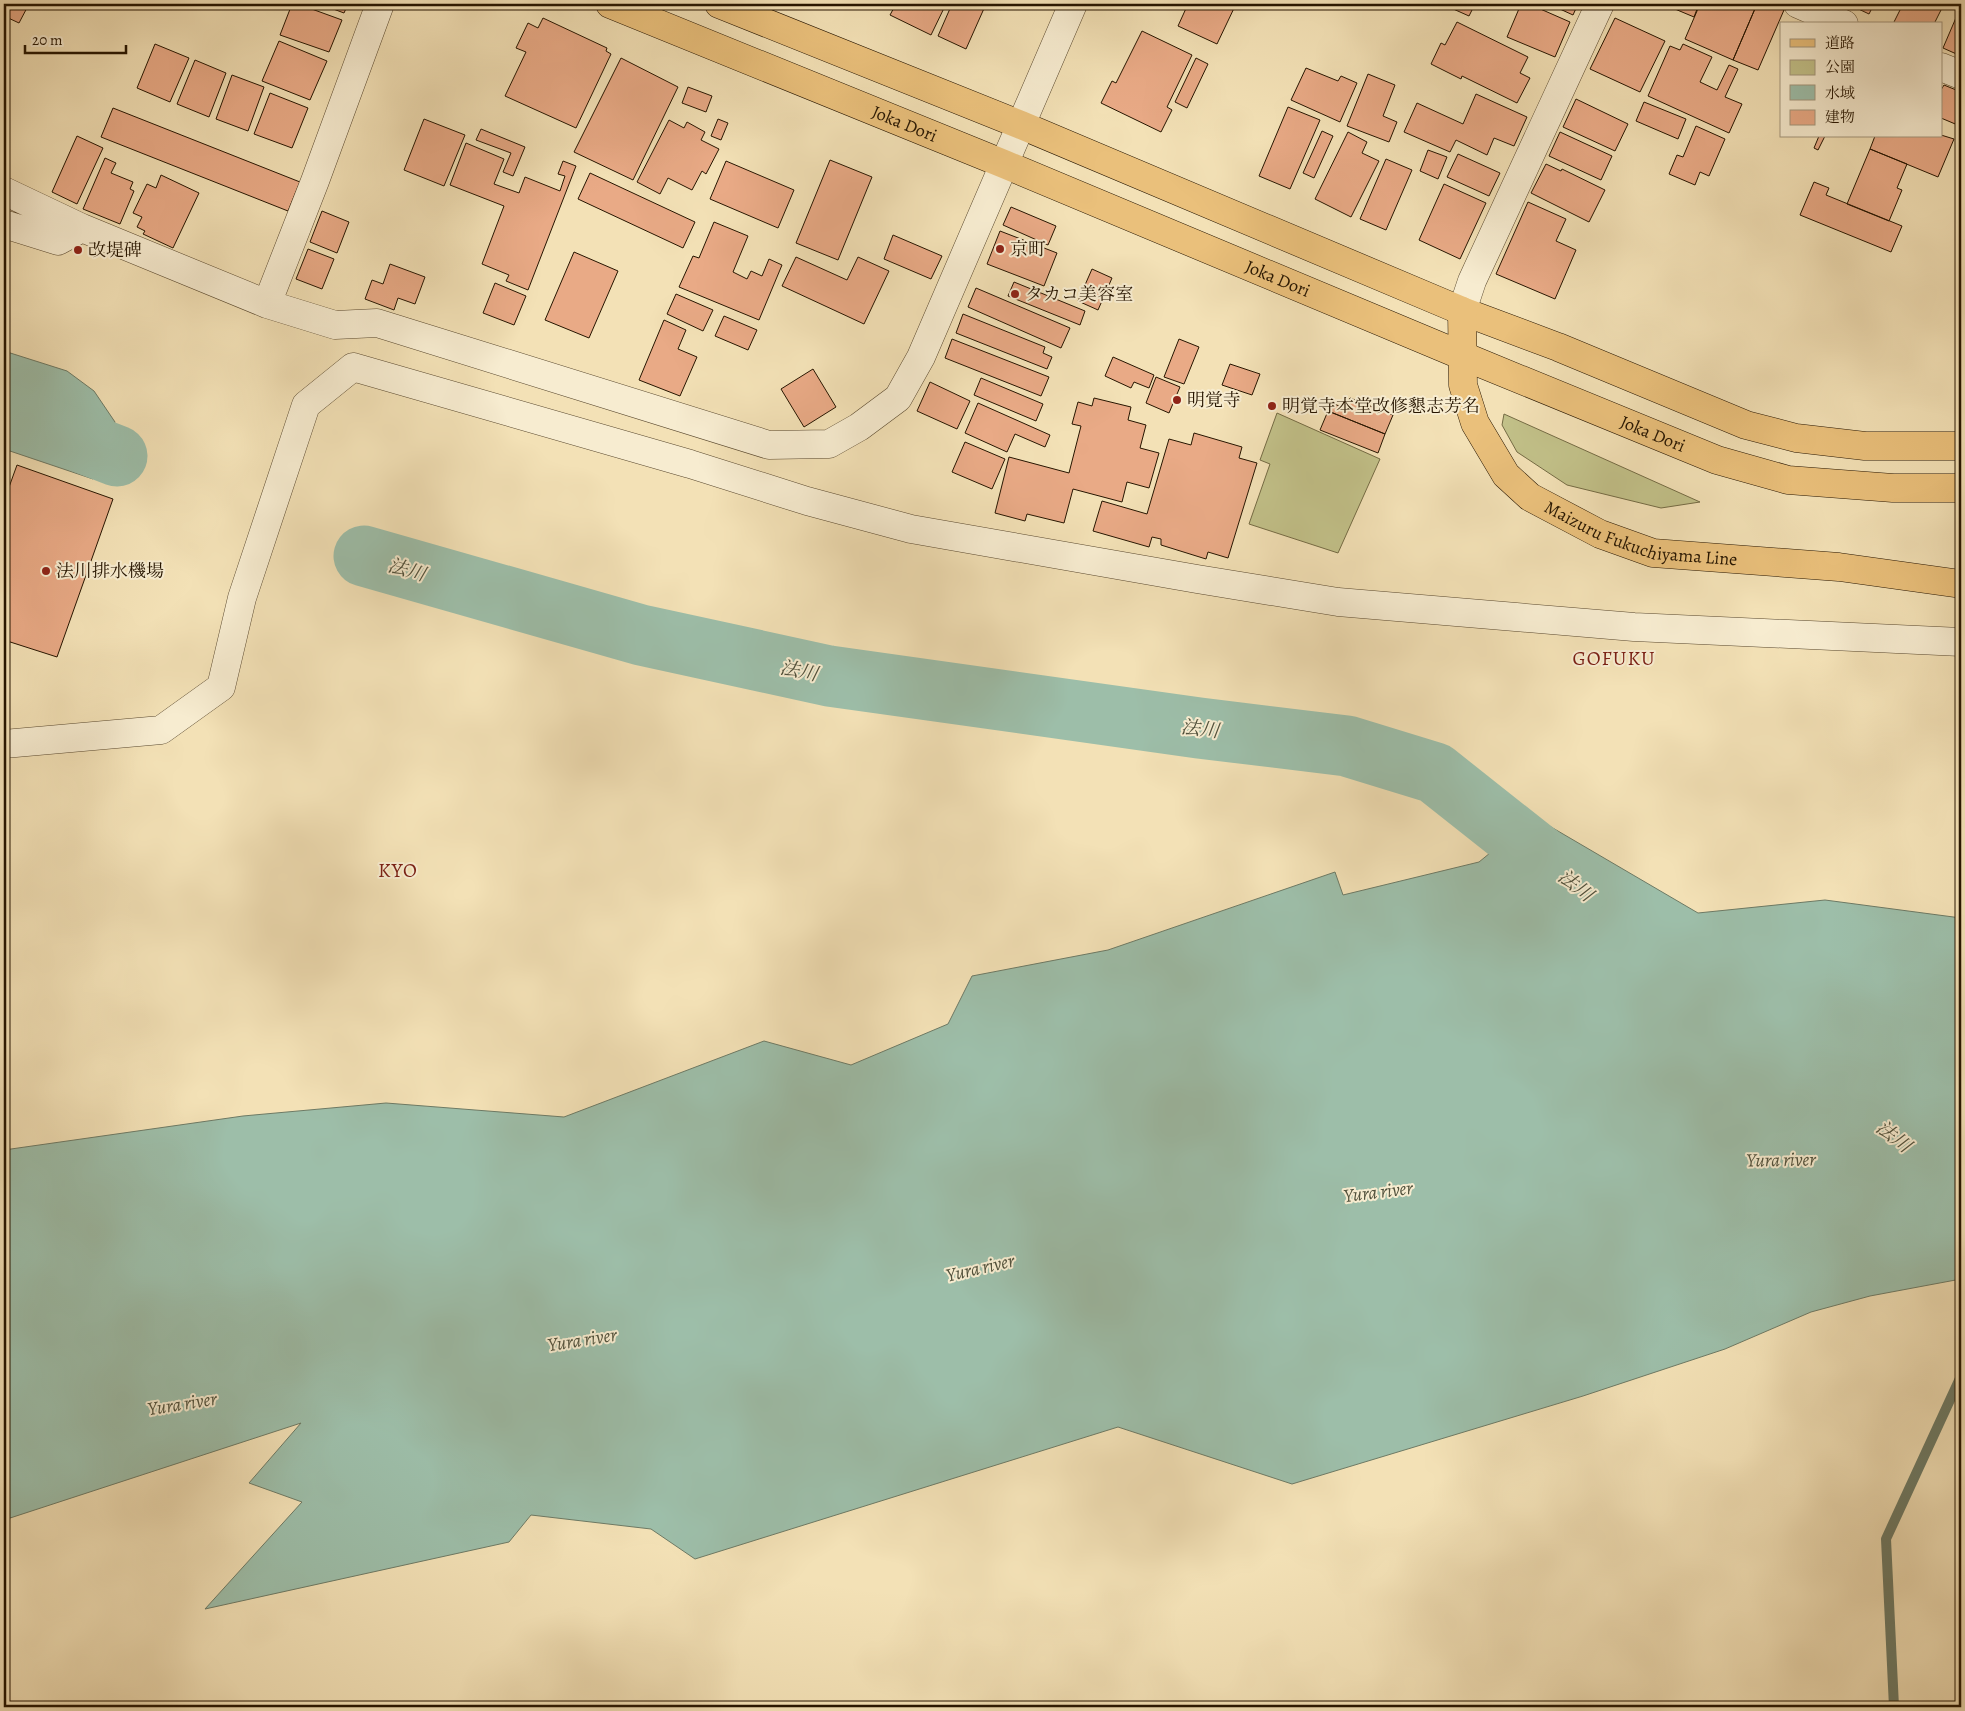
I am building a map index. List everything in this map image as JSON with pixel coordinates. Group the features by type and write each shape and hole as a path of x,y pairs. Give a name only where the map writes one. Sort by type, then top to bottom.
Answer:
{"main road":[{"name":"Joka Dori","path":"610,4 1004,164 1717,460 1788,480 1893,488 1961,488"},
{"path":"719,4 1021,125 1462,311 1558,347 1746,425 1796,438 1865,446 1961,446"},
{"name":"Maizuru Fukuchiyama Line","path":"1462,311 1463,385 1475,423 1506,475 1530,497 1600,534 1653,553 1839,567 1961,584"}],"street":[{"path":"267,304 315,181 380,4"},
{"path":"4,191 82,228 267,304 335,325 377,323 769,446 830,444 859,427 898,398 920,357 1073,4"},
{"path":"1462,311 1472,280 1600,4"},
{"path":"1798,4 1839,22"},
{"path":"1942,67 1961,76"},
{"path":"4,224 58,241 82,228"},
{"path":"335,325 344,334 353,366"},
{"path":"353,366 690,464 807,501 911,529 1197,579 1338,602 1634,627 1961,642"},
{"path":"4,744 161,730 221,687 242,598 306,405 353,366"}],"green space":[{"path":"1277,413 1380,459 1338,553 1249,524 1270,464 1260,460"},
{"path":"1504,414 1700,502 1661,508 1567,485 1517,452 1502,425"}],"water":[{"path":"4,351 67,371 94,391 115,422 93,479 4,449"},
{"name":"Yura river","path":"1534,817 1698,913 1825,900 1961,918 1961,1279 1870,1296 1811,1312 1725,1349 1583,1396 1292,1484 1118,1427 695,1559 651,1529 531,1515 509,1542 205,1609 302,1502 249,1483 301,1423 4,1520 4,1150 243,1116 386,1103 564,1117 764,1041 851,1065 948,1024 972,976 1108,950 1335,872 1343,895 1479,862"}],"building":[{"path":"4,4 29,4 19,23 4,16"},
{"path":"292,4 298,4 342,20 329,52 280,35"},
{"path":"320,4 348,4 344,13"},
{"path":"896,4 946,4 931,35 890,15"},
{"path":"952,4 986,4 966,49 938,36"},
{"path":"1188,4 1236,4 1217,44 1178,26"},
{"path":"1453,4 1475,4 1469,16 1451,8"},
{"path":"1521,4 1529,4 1570,22 1555,57 1507,37"},
{"path":"1549,4 1578,4 1573,15"},
{"path":"1663,4 1699,4 1694,17"},
{"path":"1700,4 1757,4 1733,60 1685,39"},
{"path":"1757,4 1769,4 1784,10 1758,70 1733,60"},
{"path":"1848,4 1874,4 1869,14"},
{"path":"1903,4 1944,4 1935,22 1894,22"},
{"path":"1961,6 1961,56 1943,48"},
{"path":"543,18 607,48 606,51 611,54 576,128 505,96 526,52 516,48 528,23 538,28"},
{"path":"1615,18 1665,41 1640,92 1590,69"},
{"path":"1457,22 1528,57 1520,73 1530,78 1517,103 1462,76 1461,79 1431,64 1441,43 1445,45"},
{"path":"1142,31 1192,55 1167,107 1172,110 1161,132 1101,103 1112,81 1116,83"},
{"path":"279,41 327,61 310,100 262,81"},
{"path":"155,44 189,58 170,102 137,88"},
{"path":"1683,44 1712,57 1700,82 1717,90 1729,65 1738,69 1725,97 1742,104 1729,133 1648,96 1670,46 1680,50"},
{"path":"621,58 678,87 633,180 574,152"},
{"path":"1196,58 1208,64 1187,108 1175,102"},
{"path":"195,60 226,73 209,117 177,104"},
{"path":"1306,68 1338,81 1341,76 1357,83 1340,122 1291,100"},
{"path":"1368,74 1395,85 1383,116 1397,122 1389,142 1347,126"},
{"path":"232,75 264,87 248,131 216,119"},
{"path":"1944,85 1961,92 1960,126 1942,118 1942,88"},
{"path":"688,87 712,96 706,112 682,103"},
{"path":"270,93 308,108 292,148 254,134"},
{"path":"1476,94 1527,117 1514,146 1494,138 1487,155 1456,140 1450,152 1404,132 1417,103 1463,124"},
{"path":"1576,99 1628,124 1615,151 1563,127"},
{"path":"1644,102 1686,119 1678,139 1636,121"},
{"path":"1288,107 1320,120 1290,189 1259,176"},
{"path":"113,108 300,182 288,211 101,137"},
{"path":"424,119 465,135 444,186 404,170"},
{"path":"718,119 728,123 721,140 711,136"},
{"path":"669,120 684,128 687,122 705,132 701,140 719,149 706,174 702,171 692,190 668,178 660,194 637,182"},
{"path":"1696,126 1725,139 1709,176 1700,172 1695,185 1669,174 1677,155 1683,157"},
{"path":"481,129 525,147 513,176 503,172 511,153 476,140"},
{"path":"1322,131 1333,136 1314,178 1303,173"},
{"path":"1348,132 1367,142 1362,153 1379,161 1351,217 1315,199"},
{"path":"1560,132 1612,156 1601,180 1549,156"},
{"path":"1942,135 1954,139 1938,177 1870,149 1874,138 1942,138"},
{"path":"77,136 103,148 77,204 52,192"},
{"path":"1818,138 1824,138 1818,150 1814,148"},
{"path":"466,143 504,159 494,184 519,193 525,177 560,191 565,176 558,174 563,161 576,166 528,290 506,281 509,275 482,264 504,206 450,185"},
{"path":"1870,149 1907,164 1897,188 1902,190 1889,221 1847,204"},
{"path":"1428,150 1447,157 1438,179 1420,171"},
{"path":"1458,154 1500,173 1489,196 1447,177"},
{"path":"105,158 116,163 111,173 133,182 130,189 134,191 120,224 83,209"},
{"path":"1386,159 1412,170 1386,230 1360,219"},
{"path":"830,160 872,177 838,260 796,243"},
{"path":"726,161 794,190 778,228 710,199"},
{"path":"1546,164 1561,171 1562,169 1605,190 1589,222 1531,193"},
{"path":"590,173 695,222 683,248 578,199"},
{"path":"161,175 199,193 173,248 143,234 145,231 137,227 142,217 133,213 147,184 156,188"},
{"path":"1814,182 1829,188 1826,195 1902,226 1891,252 1800,215"},
{"path":"1444,184 1486,203 1460,259 1419,240"},
{"path":"1528,202 1566,219 1556,241 1576,250 1555,299 1496,274"},
{"path":"1011,207 1056,226 1048,245 1003,225"},
{"path":"322,211 349,222 337,253 310,242"},
{"path":"714,222 748,236 733,272 747,279 751,271 762,276 769,259 782,265 759,320 679,287 693,256 699,258"},
{"path":"1000,231 1057,253 1044,286 987,264"},
{"path":"893,235 942,256 931,279 884,259"},
{"path":"308,249 334,259 322,289 296,279"},
{"path":"574,252 618,271 589,338 545,320"},
{"path":"796,257 847,280 858,257 889,271 864,324 782,286"},
{"path":"390,264 425,277 415,304 398,298 394,310 365,299 372,280 383,284"},
{"path":"1092,269 1112,278 1098,310 1078,301"},
{"path":"1014,282 1085,311 1080,325 1008,296"},
{"path":"495,283 526,296 514,325 483,313"},
{"path":"976,288 1070,328 1061,348 968,307"},
{"path":"676,294 713,310 703,331 667,314"},
{"path":"963,314 1045,347 1043,353 1052,357 1047,369 956,333"},
{"path":"724,316 757,330 748,350 715,336"},
{"path":"664,320 686,330 678,349 697,357 680,396 639,380"},
{"path":"952,339 1049,377 1041,396 945,358"},
{"path":"1179,339 1199,347 1184,384 1164,377"},
{"path":"1113,357 1154,375 1149,388 1134,382 1131,388 1105,376"},
{"path":"1230,364 1260,374 1252,395 1222,385"},
{"path":"813,369 836,407 804,427 781,389"},
{"path":"1156,377 1180,387 1169,413 1146,403"},
{"path":"981,378 1043,404 1036,421 974,395"},
{"path":"930,382 970,401 957,429 917,411"},
{"path":"1094,398 1131,407 1128,420 1146,425 1140,448 1159,453 1149,488 1127,482 1122,502 1073,489 1064,523 1027,514 1025,521 995,513 1009,457 1069,473 1081,426 1072,424 1078,402 1092,406"},
{"path":"1350,398 1393,415 1385,434 1328,411 1331,403 1345,408"},
{"path":"978,403 1050,435 1045,447 1015,434 1007,452 965,433"},
{"path":"1328,411 1385,434 1378,453 1320,430"},
{"path":"1194,433 1242,447 1239,458 1257,463 1228,558 1208,552 1206,559 1161,545 1161,539 1152,537 1149,547 1093,531 1102,501 1147,514 1169,439 1191,445"},
{"path":"965,442 1005,459 992,489 952,472"},
{"name":"法川排水機場","path":"17,465 113,499 57,657 4,640 4,501"}],"waterway":[{"name":"法川","path":"4,412 117,456"},
{"name":"法川","path":"364,556 641,635 829,676 1199,728 1347,746 1435,773 1579,887"},
{"path":"1894,1707 1886,1539 1961,1376"}],"place":[{"name":"京町","path":"1000,249"},
{"name":"改堤碑","path":"78,250"},
{"name":"タカコ美容室","path":"1015,294"},
{"name":"明覚寺","path":"1177,400"},
{"name":"明覚寺本堂改修懇志芳名","path":"1272,406"},
{"name":"法川排水機場","path":"46,571"}],"district":[{"name":"GOFUKU","path":"1614,658"},
{"name":"KYO","path":"398,870"}]}
